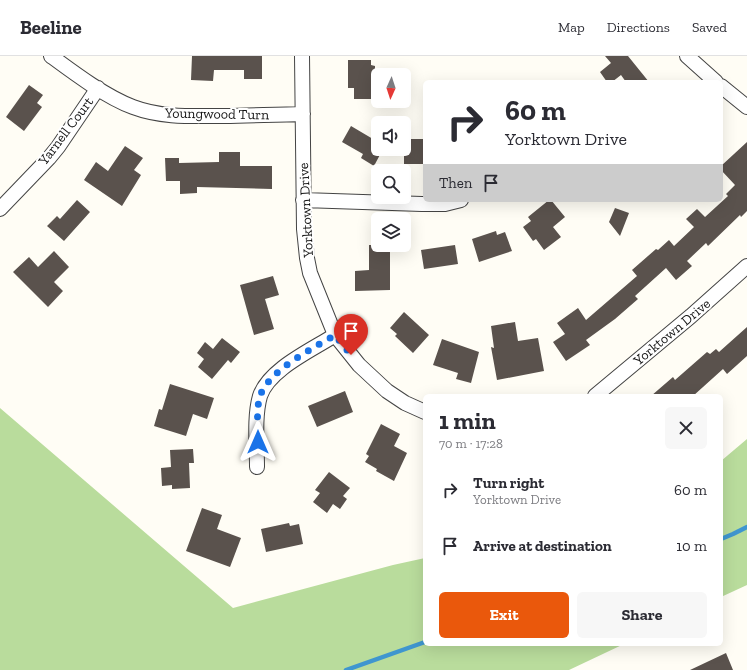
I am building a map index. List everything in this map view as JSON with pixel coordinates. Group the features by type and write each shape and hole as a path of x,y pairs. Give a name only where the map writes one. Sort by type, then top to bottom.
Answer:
{"street":[{"name":"Youngwood Turn","path":"51,56 77,75 133,107 162,114 200,116 303,114"},
{"name":"Yorktown Drive","path":"302,56 303,200 307,258 310,273 335,335 359,365 387,391 405,403 423,411"},
{"path":"687,56 714,80"},
{"name":"Yarnell Court","path":"0,208 53,152 98,88"},
{"path":"723,88 747,107"},
{"path":"303,200 422,204 445,204 453,202"},
{"name":"Yorktown Drive","path":"597,394 691,316 747,266"},
{"path":"257,467 258,405 264,388 269,380 288,364 335,335"}],"green space":[{"path":"0,408 233,608 393,565 423,558 423,646 620,646 569,670 0,670"},
{"path":"747,439 747,585 723,596 723,459"}],"building":[{"path":"192,56 262,56 262,79 244,79 244,70 214,70 213,81 191,80"},
{"path":"605,56 628,56 647,80 625,80 621,75 615,80 606,80 600,72 611,63"},
{"path":"348,60 371,60 371,65 375,66 375,68 371,68 371,99 354,99 354,88 348,88"},
{"path":"29,85 43,95 37,103 42,107 24,131 6,117"},
{"path":"351,126 371,138 371,156 379,156 375,164 371,164 361,158 363,154 342,142"},
{"path":"411,139 423,139 423,164 404,164 404,156 411,156"},
{"path":"747,142 747,211 741,217 740,215 708,246 706,243 687,261 692,266 676,280 666,268 635,296 638,299 615,319 586,340 590,345 566,361 553,342 565,334 557,323 578,308 586,320 637,276 632,270 656,249 658,250 669,240 674,246 694,227 686,219 697,209 705,217 723,202 728,196 726,194 735,185 723,172 723,164"},
{"path":"125,146 143,158 134,170 141,175 122,206 84,180 96,162 108,171"},
{"path":"219,152 240,152 240,166 272,166 272,189 197,187 197,193 180,194 180,181 166,181 165,158 179,158 179,163 219,162"},
{"path":"77,200 90,212 64,241 47,226 57,216 60,219"},
{"path":"547,202 553,202 565,217 553,227 561,237 544,250 536,239 533,241 523,227 531,221 528,217"},
{"path":"615,208 629,213 620,236 609,222"},
{"path":"496,231 497,235 505,232 512,251 479,262 472,239"},
{"path":"369,245 371,245 371,252 390,252 390,290 355,291 355,271 369,270"},
{"path":"455,245 458,264 424,269 421,250"},
{"path":"54,251 69,267 54,282 63,291 48,307 13,272 29,257 38,267"},
{"path":"273,276 279,295 265,299 274,329 254,335 240,285"},
{"path":"404,312 429,335 413,353 395,336 397,334 390,328"},
{"path":"515,322 518,341 538,338 544,371 497,380 491,347 494,348 491,326"},
{"path":"747,327 747,356 727,374 723,369 695,394 653,394 673,377 675,380 707,352 710,354 716,349 719,352"},
{"path":"222,338 240,352 231,363 228,360 212,379 198,367 204,359 197,353 205,342 213,349"},
{"path":"442,339 479,352 471,383 456,379 458,373 433,365"},
{"path":"170,384 214,398 207,419 193,414 186,436 154,426 159,409 162,410"},
{"path":"345,391 353,412 317,427 308,406"},
{"path":"381,424 400,434 394,446 407,453 394,481 376,471 377,469 365,462 369,456 366,454"},
{"path":"193,449 194,463 189,463 190,488 172,489 172,485 162,486 161,468 171,467 170,450"},
{"path":"329,472 350,488 343,496 347,499 340,509 333,504 327,513 313,502 320,493 315,490"},
{"path":"202,508 222,515 217,529 241,538 230,567 186,551"},
{"path":"289,523 290,526 299,524 303,544 266,552 261,529"},
{"path":"726,653 733,670 690,670"}],"waterway":[{"path":"723,538 747,527"},
{"path":"346,670 423,643"}],"route":[{"path":"258,442 258,405 260,396 273,376 288,364 335,335 351,355"}]}
